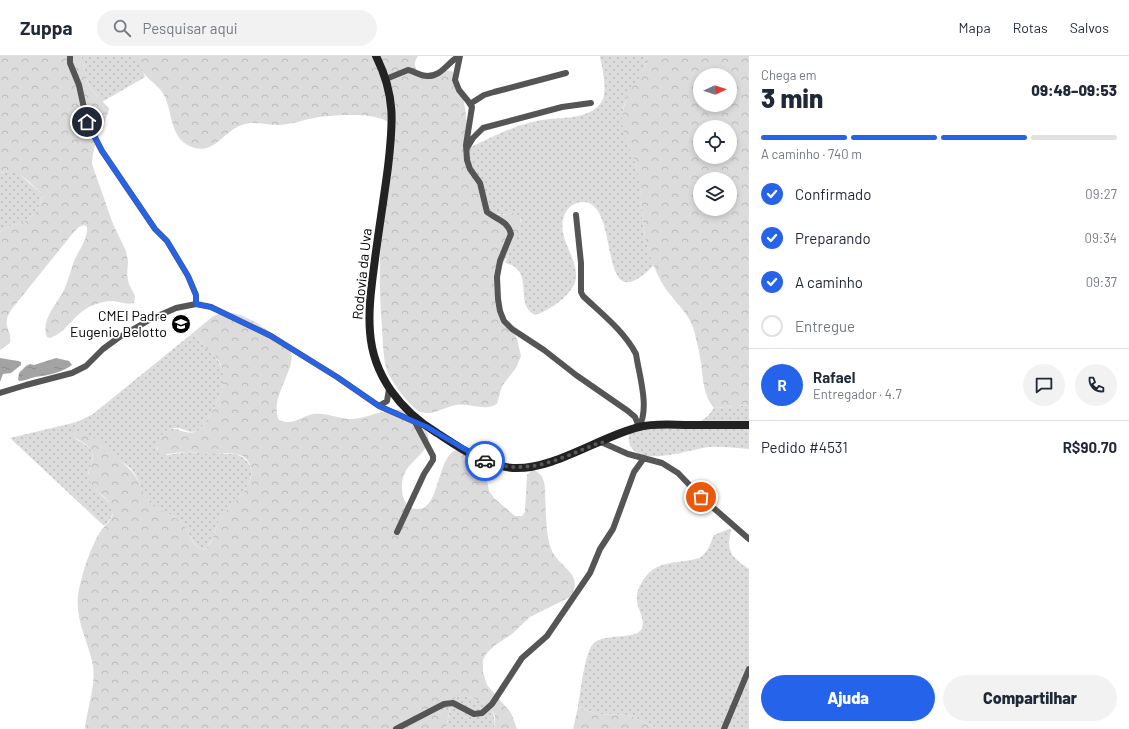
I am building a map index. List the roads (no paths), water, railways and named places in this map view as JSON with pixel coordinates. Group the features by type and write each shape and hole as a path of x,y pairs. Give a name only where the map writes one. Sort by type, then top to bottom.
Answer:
{"street":[{"path":"70,56 70,63 79,85 87,122 96,140 155,229 167,241 188,276 196,295 196,304"},
{"name":"Rodovia da Uva","path":"376,56 386,79 392,109 392,133 372,285 370,324 372,343 376,359 389,389 403,406 427,427 484,460 507,467 526,468 538,466 639,427 663,424 749,425"},
{"path":"386,79 408,70 424,76 432,76 437,74 459,56"},
{"path":"459,56 455,80 459,90 470,104 471,111 466,150 468,164 480,183 487,212 505,223 511,234 500,261 497,277 500,312 504,321 512,329 560,361 576,375 628,411 635,417 639,427"},
{"path":"470,104 484,95 566,72"},
{"path":"466,150 473,138 483,128 562,107 591,103"},
{"path":"576,215 581,263 581,292 583,296 617,329 636,354 644,411 643,421 639,427"},
{"path":"0,393 72,373 86,366 103,349 118,338 152,319 176,308 196,304 211,307 271,336 337,377 379,406 427,427"},
{"path":"379,406 387,401 389,389"},
{"path":"397,532 424,474 433,460 433,456 415,422"},
{"path":"601,442 628,454 662,463 678,473 701,497 749,539"},
{"path":"396,729 444,704 453,703 474,714 482,713 492,704 522,658 547,636 590,573 600,549 613,529 634,472 644,458"},
{"path":"724,729 749,668"}],"water":[{"path":"0,358 21,362 21,365 11,373 3,374 0,382"},
{"path":"56,358 69,361 72,365 55,373 19,381 19,373 26,366"}],"place":[{"name":"CMEI Padre Eugenio Belotto","path":"181,324"}]}
